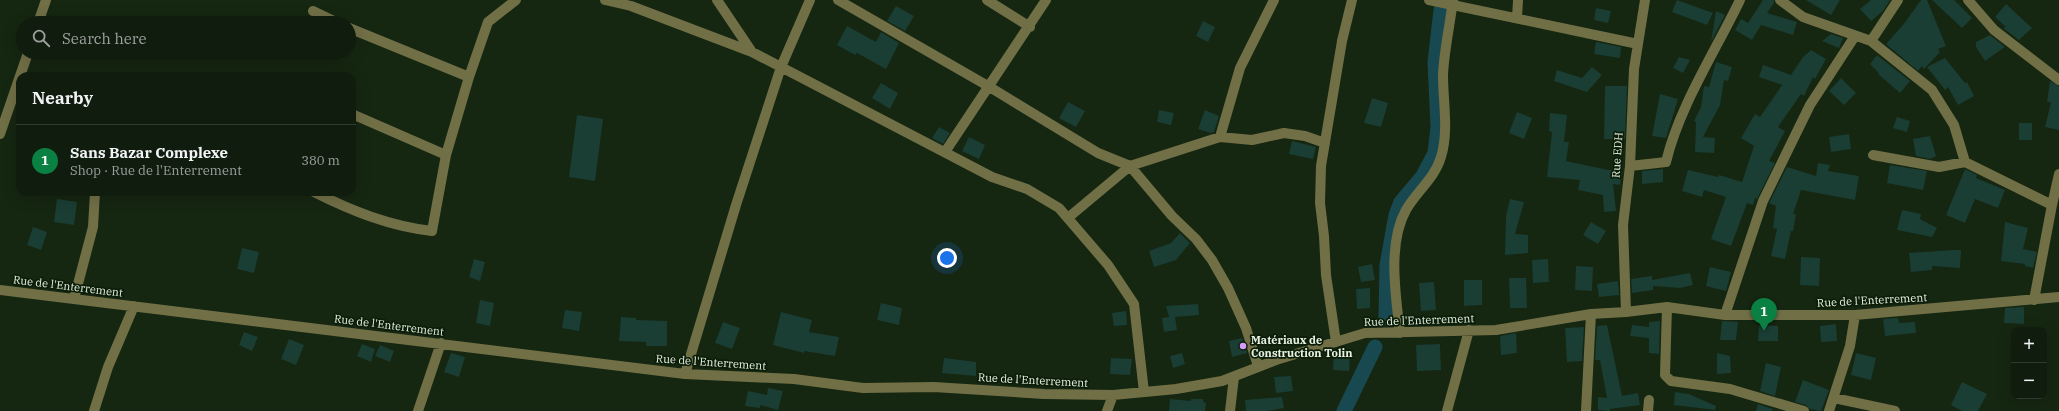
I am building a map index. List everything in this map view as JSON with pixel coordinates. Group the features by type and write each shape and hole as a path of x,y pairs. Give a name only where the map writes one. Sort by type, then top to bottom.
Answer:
{"street":[{"path":"40,16 46,0"},
{"path":"323,196 374,219 411,229 432,231 446,155 469,77 488,22 516,0"},
{"path":"604,0 631,6 752,52 992,177 1027,189 1060,208 1108,265 1134,304 1144,392"},
{"path":"717,0 752,52"},
{"path":"685,374 736,205 781,67 810,0"},
{"path":"838,0 988,86 1098,153 1130,166 1172,216 1196,239 1212,260 1228,288 1246,328 1258,366"},
{"path":"987,0 1030,27"},
{"path":"945,152 988,86 1030,27 1046,0"},
{"path":"1220,137 1240,68 1274,0"},
{"path":"1336,342 1326,274 1324,236 1320,203 1321,166 1342,41 1352,0"},
{"path":"1429,0 1452,2 1517,18 1638,44"},
{"path":"1517,18 1518,0"},
{"name":"Rue EDH","path":"1626,312 1623,225 1630,166 1634,69 1645,0"},
{"path":"1630,166 1666,162 1670,145 1686,107 1740,0"},
{"path":"1780,0 1803,17 1871,41 1932,90 1954,125 1965,162"},
{"path":"1871,41 1898,0"},
{"path":"1968,0 1994,30 2059,80"},
{"path":"1400,334 1394,282 1397,240 1405,211 1436,168 1441,158 1445,139 1443,74 1452,2"},
{"path":"313,11 323,16"},
{"path":"356,31 469,77"},
{"path":"1725,315 1763,201 1810,105 1855,36"},
{"path":"21,72 26,60"},
{"path":"0,134 16,88"},
{"path":"356,116 446,155"},
{"path":"1069,217 1130,166 1220,137 1252,140 1284,133 1305,136 1325,142"},
{"path":"1873,155 1939,167 1965,162 2052,205"},
{"path":"2034,300 2059,174"},
{"path":"74,299 93,227 95,196"},
{"name":"Rue de l'Enterrement","path":"0,290 685,374 794,379 863,388 934,387 1044,394 1113,395 1176,389 1234,377 1258,366 1365,333 1400,334 1496,330 1591,314 1626,312 1666,307 1725,315 1855,315 2059,298"},
{"path":"94,411 108,367 134,306"},
{"path":"1666,307 1665,375 1671,381 1730,389 1804,411"},
{"path":"1586,411 1591,314"},
{"path":"1830,411 1850,346 1855,315"},
{"path":"1447,411 1469,330"},
{"path":"418,411 441,343"},
{"path":"1230,411 1234,377"},
{"path":"1107,411 1113,395"},
{"path":"1834,398 1895,411"},
{"path":"1648,411 1649,400"}],"building":[{"path":"1677,0 1713,13 1707,25 1672,12"},
{"path":"1763,0 1774,0 1774,3 1767,13 1797,22 1793,35 1761,25 1752,40 1735,30 1741,19 1748,23"},
{"path":"1806,0 1840,0 1831,15"},
{"path":"1871,0 1890,0 1883,11 1871,21 1860,9"},
{"path":"1921,0 1927,0 1946,46 1938,49 1940,52 1924,69 1922,66 1918,71 1886,44 1903,25"},
{"path":"1932,0 1954,0 1972,18 1962,28"},
{"path":"2006,4 2032,28 2019,40 2003,28 2006,27 1995,17"},
{"path":"896,6 914,16 905,31 887,21"},
{"path":"1596,8 1611,11 1608,23 1594,20"},
{"path":"1716,11 1725,15 1711,42"},
{"path":"1203,21 1215,27 1208,42 1196,36"},
{"path":"847,26 876,42 881,32 899,43 886,69 857,53 855,55 837,45"},
{"path":"1831,34 1843,38 1839,48 1822,41"},
{"path":"1990,35 2005,47 1985,61 1976,47 1976,42"},
{"path":"1596,42 1621,47 1620,58 1594,54"},
{"path":"1811,50 1826,59 1815,79 1813,77 1804,96 1801,94 1778,127 1785,131 1769,161 1775,163 1757,199 1755,198 1753,205 1747,203 1731,246 1711,239 1726,197 1704,190 1702,197 1682,191 1688,170 1718,177 1719,175 1742,182 1754,146 1741,138 1755,114 1760,117 1782,85 1759,77 1763,65 1791,75 1803,57"},
{"path":"1877,55 1910,81 1900,93 1878,74 1879,73 1870,64"},
{"path":"1679,57 1690,60 1683,73 1673,68"},
{"path":"1945,58 1965,83 1967,82 1974,96 1958,105 1948,87 1945,90 1927,67"},
{"path":"1716,62 1732,67 1728,81 1724,80 1720,105 1703,137 1715,138 1714,153 1695,152 1696,122 1694,121 1701,107 1704,86 1709,87"},
{"path":"1592,67 1602,75 1587,92 1554,81 1557,70 1582,78"},
{"path":"1841,78 1856,93 1844,105 1829,91"},
{"path":"2050,81 2059,86 2059,130 2045,127 2051,102 2047,102"},
{"path":"881,83 898,93 890,109 872,98"},
{"path":"1605,86 1627,86 1625,139 1604,139"},
{"path":"1660,94 1678,99 1666,138 1652,136"},
{"path":"1372,98 1388,103 1381,127 1364,123"},
{"path":"1068,102 1085,111 1076,127 1059,118"},
{"path":"1159,110 1174,113 1171,125 1157,122"},
{"path":"1205,110 1219,116 1214,132 1211,133 1198,129"},
{"path":"1517,112 1532,118 1524,139 1509,133"},
{"path":"1550,113 1567,115 1564,142 1569,142 1566,161 1608,170 1622,170 1620,185 1613,184 1616,211 1604,212 1603,195 1578,190 1580,180 1547,177 1552,132 1549,131"},
{"path":"577,115 603,119 595,181 569,177"},
{"path":"1897,117 1910,121 1907,132 1893,128"},
{"path":"2019,123 2032,123 2032,140 2019,140"},
{"path":"939,127 950,133 943,144 932,138"},
{"path":"1849,134 1851,149 1831,152 1829,137"},
{"path":"1930,136 1936,156 1930,159 1916,156 1913,139"},
{"path":"969,137 985,145 979,159 962,151"},
{"path":"1292,141 1316,147 1313,159 1289,154"},
{"path":"1818,163 1830,165 1828,171 1859,176 1855,200 1801,190 1793,214 1796,214 1785,259 1771,256 1777,229 1773,228 1776,206 1769,203 1787,167 1816,176"},
{"path":"1890,165 1927,171 1923,190 1887,183"},
{"path":"1663,169 1663,182 1642,184 1642,171"},
{"path":"1965,169 1977,175 1976,178 2005,190 1998,208 1975,199 1965,223 1946,215"},
{"path":"57,199 77,202 74,225 54,222"},
{"path":"1510,199 1524,202 1515,234 1528,235 1528,253 1505,255 1506,216"},
{"path":"1902,210 1921,214 1920,219 1937,228 1932,237 1897,230"},
{"path":"1591,222 1606,231 1598,244 1583,235"},
{"path":"2005,222 2028,228 2023,249 2037,252 2033,268 2025,266 2025,264 2001,261"},
{"path":"33,227 47,232 41,250 27,245"},
{"path":"1180,233 1190,243 1176,260 1154,267 1149,251 1171,243"},
{"path":"242,248 259,252 254,273 237,269"},
{"path":"1961,250 1960,268 1932,266 1932,270 1911,272 1909,253"},
{"path":"1801,257 1820,258 1819,286 1800,285"},
{"path":"474,259 485,262 480,281 469,277"},
{"path":"1548,259 1549,282 1533,283 1532,260"},
{"path":"1372,264 1375,280 1361,282 1358,267"},
{"path":"1576,266 1593,267 1592,291 1575,290"},
{"path":"1710,267 1731,272 1726,291 1706,286"},
{"path":"1690,273 1693,285 1680,288 1653,286 1653,290 1632,293 1631,279 1652,276 1652,280"},
{"path":"1509,278 1526,278 1527,308 1510,308"},
{"path":"1464,280 1482,280 1482,305 1464,306"},
{"path":"1618,281 1619,295 1599,297 1597,284"},
{"path":"1434,282 1436,310 1421,311 1419,283"},
{"path":"1370,288 1370,308 1357,309 1356,289"},
{"path":"480,300 494,303 490,326 476,323"},
{"path":"881,303 902,308 899,325 877,320"},
{"path":"1198,304 1199,315 1175,317 1177,330 1164,332 1162,318 1169,317 1166,306"},
{"path":"2024,307 2024,324 2004,323 2005,308"},
{"path":"565,310 582,312 579,331 562,328"},
{"path":"1126,311 1127,325 1114,326 1112,313"},
{"path":"781,312 812,320 809,332 839,337 835,356 804,351 804,353 773,345"},
{"path":"621,317 636,318 636,320 667,321 667,346 646,346 646,342 619,341"},
{"path":"1898,318 1899,323 1915,322 1916,333 1885,336 1883,319"},
{"path":"1660,321 1659,354 1649,353 1649,338 1630,336 1632,325 1649,327 1649,322"},
{"path":"1722,321 1738,322 1736,340 1720,340"},
{"path":"723,322 740,328 732,349 715,343"},
{"path":"1836,324 1837,341 1821,342 1820,326"},
{"path":"1607,325 1622,396 1638,393 1640,405 1610,409 1610,411 1598,410 1598,397 1607,398 1600,360 1595,360 1597,326"},
{"path":"1759,325 1778,326 1778,341 1758,341"},
{"path":"1584,327 1582,361 1567,362 1565,328"},
{"path":"244,332 258,337 252,351 239,345"},
{"path":"1516,333 1517,353 1501,355 1500,336"},
{"path":"1242,338 1247,353 1232,357 1229,341"},
{"path":"289,339 304,345 296,365 281,359"},
{"path":"362,344 375,349 371,362 357,356"},
{"path":"1440,344 1441,370 1417,371 1416,345"},
{"path":"380,345 394,351 390,362 375,356"},
{"path":"1334,352 1350,353 1349,371 1333,370"},
{"path":"451,353 465,357 459,377 444,372"},
{"path":"1182,353 1185,364 1173,368 1170,356"},
{"path":"1717,353 1730,356 1731,373 1717,374"},
{"path":"1856,353 1876,358 1871,380 1851,375"},
{"path":"944,358 976,362 976,376 942,373"},
{"path":"1111,358 1132,359 1130,375 1110,374"},
{"path":"1766,363 1781,367 1775,396 1760,391"},
{"path":"1291,376 1293,391 1276,393 1274,377"},
{"path":"1803,380 1829,390 1821,411 1810,409 1806,405 1795,402"},
{"path":"1962,382 1987,394 1978,411 1962,411 1951,405"},
{"path":"768,388 783,391 778,410 760,405 760,408 745,406 748,391 767,395"},
{"path":"1675,392 1689,394 1716,406 1715,410 1674,405"},
{"path":"1282,397 1284,408 1267,411 1246,411 1245,400"},
{"path":"1170,399 1191,401 1191,399 1203,399 1203,402 1206,403 1205,411 1169,411"},
{"path":"1758,404 1773,409 1772,411 1756,411"}],"waterway":[{"path":"1386,318 1387,265 1396,215 1401,202 1423,176 1435,153 1438,127 1435,62 1441,10"},
{"path":"1344,411 1375,347"}],"place":[{"name":"Sans Bazar Complexe","path":"1764,331"},
{"name":"Matériaux de Construction Tolin","path":"1243,346"}]}
